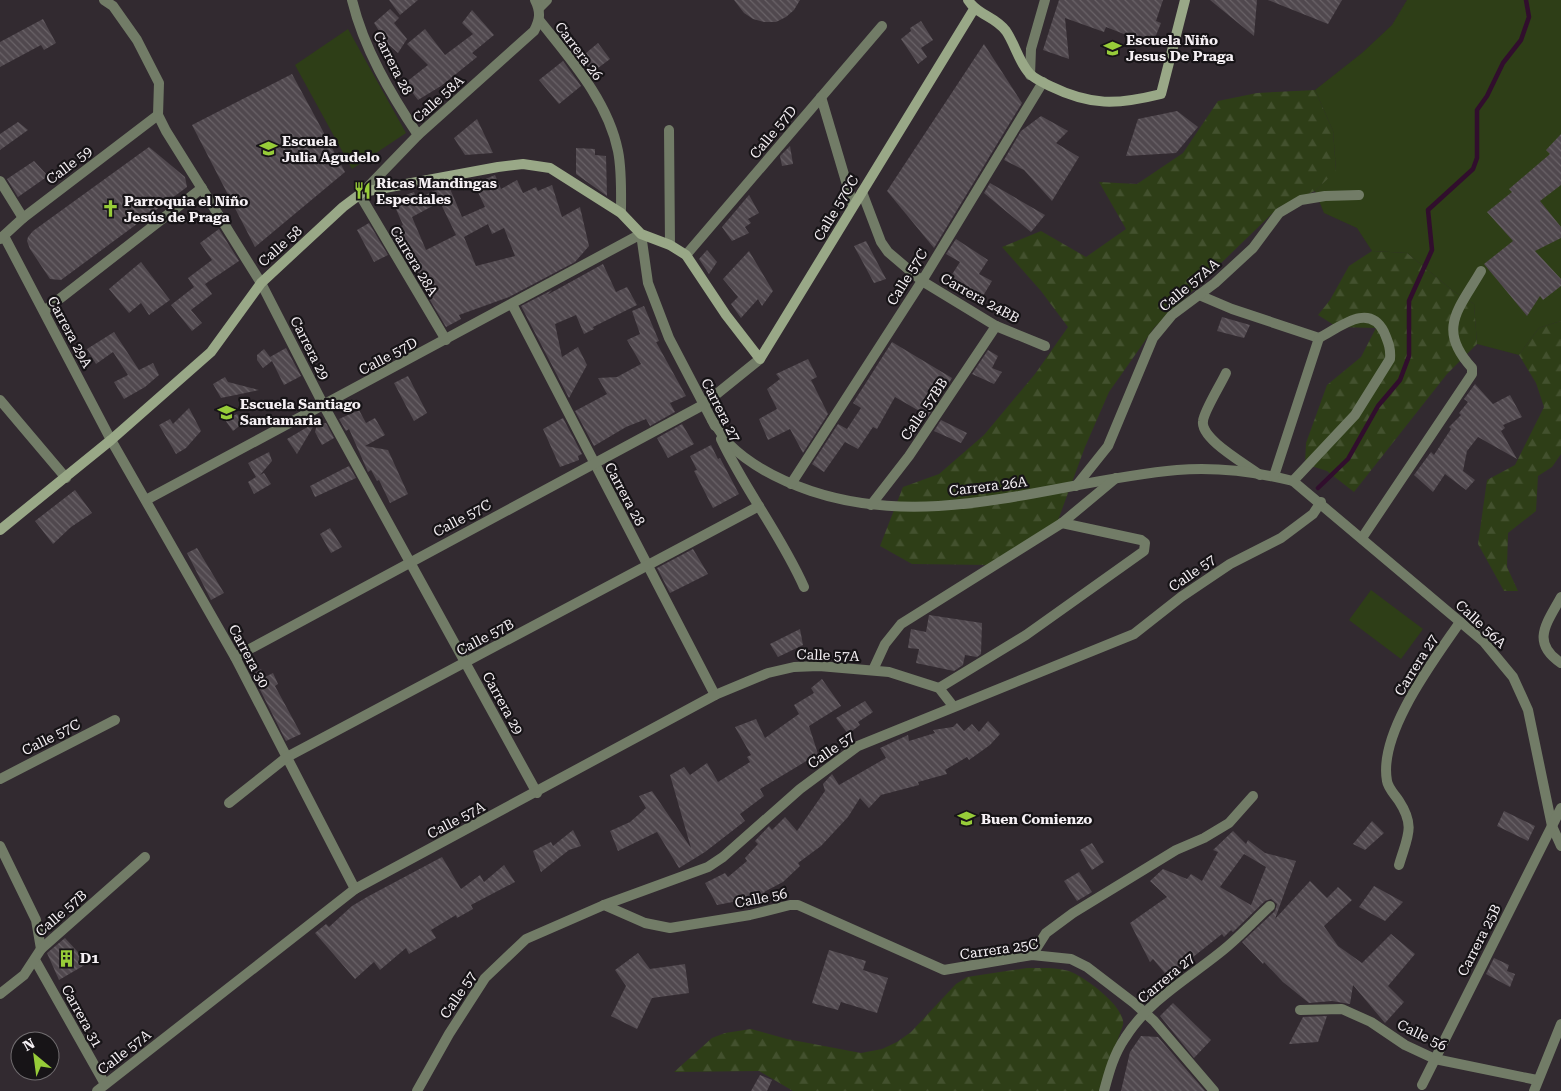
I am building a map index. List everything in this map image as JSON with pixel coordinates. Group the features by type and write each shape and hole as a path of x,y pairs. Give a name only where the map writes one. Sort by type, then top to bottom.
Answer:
{"street":[{"path":"104,0 113,6 137,40 159,83 158,115"},
{"name":"Carrera 28","path":"352,0 364,39 377,66 398,106 418,134"},
{"path":"537,4 547,0"},
{"path":"1030,75 1031,49 1045,0"},
{"path":"971,5 993,19 1005,30 1030,75 1073,97 1101,102 1130,102 1161,94 1185,0"},
{"name":"Carrera 26","path":"537,4 540,20 587,80 612,128 619,152 621,213"},
{"name":"Calle 57CC","path":"703,405 760,359 862,192 971,5"},
{"name":"Carrera 26","path":"534,31 540,20"},
{"name":"Calle 57D","path":"686,255 882,26"},
{"name":"Calle 58A","path":"362,193 418,134 534,31"},
{"name":"Calle 57C","path":"791,484 922,281 1043,82"},
{"path":"820,97 853,205"},
{"name":"Carrera 29","path":"158,115 261,283 324,406 537,793"},
{"name":"Calle 59","path":"2,238 23,218 158,115"},
{"path":"669,130 670,245"},
{"path":"362,193 523,164 550,168 621,213 641,234 670,245 686,255 726,315 760,359"},
{"path":"0,181 23,218"},
{"path":"44,311 202,188"},
{"name":"Carrera 24BB","path":"862,192 880,242 888,252 922,281 996,326 1045,346"},
{"name":"Calle 58","path":"0,530 66,478 211,352 261,283 362,193"},
{"name":"Carrera 28A","path":"362,193 446,340"},
{"name":"Calle 57AA","path":"1076,486 1108,446 1153,338 1172,315 1215,283 1253,248 1279,213 1286,208 1300,200 1325,196 1359,195"},
{"name":"Calle 57D","path":"146,500 641,234"},
{"name":"Carrera 27","path":"641,234 648,283 669,338 730,458 791,558 804,587"},
{"name":"Carrera 29A","path":"2,238 44,311 111,440"},
{"path":"1362,538 1472,374 1472,368 1460,355 1452,333 1455,316 1481,271"},
{"path":"1199,295 1232,309 1319,338"},
{"name":"Carrera 28","path":"512,304 716,695"},
{"path":"1274,476 1319,338 1355,318 1372,318 1379,322 1391,348 1390,359 1355,415 1293,481"},
{"name":"Calle 57BB","path":"871,506 910,456 996,326"},
{"path":"1226,373 1203,421 1204,431 1211,440 1261,476"},
{"path":"0,400 66,478"},
{"name":"Calle 57C","path":"234,657 703,405"},
{"name":"Carrera 26A","path":"712,420 728,443 745,458 791,484 824,495 871,506 928,507 1012,499 1117,478 1179,470 1232,471 1261,476 1274,476 1293,481 1321,502"},
{"name":"Carrera 30","path":"111,440 234,657 354,889"},
{"name":"Calle 57A","path":"873,670 885,644 907,619 1062,523 1117,478"},
{"name":"Calle 56A","path":"1321,502 1484,642 1513,677 1528,710 1552,826 1561,846"},
{"name":"Calle 57","path":"417,1091 450,1034 486,978 526,939 604,905 708,868 723,858 800,789 858,746 1134,634 1181,597 1230,564 1281,538 1313,514 1321,502"},
{"name":"Calle 57B","path":"229,803 287,758 760,506"},
{"path":"953,706 939,688 1026,635 1144,551 1145,543 1134,537 1062,523"},
{"path":"1561,597 1543,631 1544,645 1551,656 1561,663"},
{"name":"Carrera 27","path":"1399,865 1410,828 1408,815 1387,783 1386,761 1396,729 1414,690 1460,622"},
{"name":"Calle 57A","path":"101,1088 354,889 537,793 716,695 768,673 794,667 889,672 939,688"},
{"name":"Calle 57C","path":"0,779 115,720"},
{"path":"1032,955 1046,933 1073,912 1162,858 1230,823 1253,796"},
{"name":"Carrera 25B","path":"1422,1085 1561,808"},
{"path":"0,846 36,920 41,949"},
{"name":"Calle 57B","path":"0,994 24,975 41,949 145,857"},
{"name":"Calle 56","path":"604,905 645,923 670,928 798,905 944,970"},
{"name":"Carrera 27","path":"1104,1091 1114,1056 1126,1036 1144,1013 1157,1000 1228,946 1270,906"},
{"name":"Carrera 25C","path":"944,970 1032,955 1070,959 1087,967 1144,1013 1214,1091"},
{"name":"Carrera 31","path":"35,960 101,1088"},
{"name":"Calle 56","path":"1300,1010 1342,1010 1371,1022 1405,1045 1435,1059 1537,1080"},
{"path":"1534,1091 1561,1024"}],"green space":[{"path":"1407,0 1561,0 1561,321 1539,328 1519,355 1477,344 1474,304 1453,291 1407,253 1372,251 1357,228 1324,213 1315,191 1336,170 1333,131 1315,90 1362,53 1392,25"},
{"path":"348,29 406,133 352,169 295,65"},
{"path":"1315,90 1333,131 1336,171 1315,191 1279,207 1154,328 1109,392 1085,447 1054,531 991,565 912,564 880,546 903,487 939,474 984,435 1035,374 1068,327 1041,291 1002,247 1041,231 1086,257 1126,229 1099,182 1137,184 1183,153 1218,101 1257,93"},
{"path":"1372,251 1407,253 1453,291 1474,304 1477,344 1447,374 1354,492 1327,471 1305,464 1306,443 1327,385 1361,357 1376,328 1337,327 1318,315 1330,300 1349,266"},
{"path":"1561,321 1561,454 1552,467 1538,476 1536,511 1508,533 1507,567 1518,591 1504,591 1478,544 1487,480 1515,465 1544,407 1536,383 1519,355 1539,328"},
{"path":"1371,590 1423,629 1401,659 1349,620"},
{"path":"1027,968 1053,968 1076,974 1094,986 1118,1010 1123,1025 1099,1091 793,1091 759,1071 674,1072 712,1038 725,1033 751,1029 787,1039 861,1053 882,1049 897,1042 911,1032 956,984 967,977"}],"building":[{"path":"389,0 418,0 400,15"},
{"path":"734,0 800,0 794,10 786,17 776,22 764,22 753,19 744,13"},
{"path":"1059,0 1163,0 1156,21 1161,23 1152,45 1106,27 1104,32 1065,18 1069,59 1043,50"},
{"path":"1210,0 1257,0 1254,36"},
{"path":"1268,0 1342,0 1328,24"},
{"path":"390,9 399,18 394,23 407,39 398,53 381,38 383,37 374,23"},
{"path":"472,10 494,35 472,53 477,57 441,86 418,100 405,83 428,65 407,44 425,29 445,55 473,34 462,23"},
{"path":"43,19 56,43 44,50 41,45 0,67 0,42"},
{"path":"921,21 933,40 921,48 927,57 918,64 901,39 911,31 910,28"},
{"path":"598,43 610,59 590,74 579,59"},
{"path":"984,44 1022,103 934,248 887,191"},
{"path":"563,61 581,86 559,104 539,80"},
{"name":"Escuela Julia Agudelo","path":"292,74 345,172 255,247 192,125"},
{"path":"1177,111 1198,127 1176,153 1126,156 1138,119"},
{"path":"1041,116 1068,131 1056,143 1079,157 1052,201 1024,170 1004,160 1021,131"},
{"path":"477,119 493,153 465,155 454,138"},
{"path":"18,122 28,130 0,150 0,134"},
{"path":"1561,134 1561,185 1540,201 1561,227 1561,238 1535,251 1561,279 1561,286 1543,300 1540,296 1527,316 1484,264 1513,241 1487,212 1512,192 1509,189 1550,154 1546,150"},
{"path":"790,146 793,164 782,166 780,156"},
{"name":"Parroquia el Niño Jesús de Praga","path":"149,147 185,177 187,187 61,280 50,279 30,249 27,241 28,237 33,231"},
{"path":"576,148 595,149 595,155 606,156 607,196 576,174"},
{"path":"34,161 48,176 18,197 7,179"},
{"path":"495,175 501,189 517,180 523,193 536,187 538,191 552,185 562,217 580,207 589,246 575,262 509,297 459,315 461,319 446,327 421,285 404,246 400,249 390,232 403,225 392,200 414,192 417,199 448,184 462,217 485,207 474,184","holes":["440,202 456,235 426,250 412,217","488,224 492,234 504,228 515,256 476,266 464,237"]},
{"path":"990,183 1045,215 1031,232 984,193"},
{"path":"749,195 759,213 748,219 751,223 745,227 749,233 732,241 722,227"},
{"path":"369,223 388,255 374,262 357,230"},
{"path":"219,229 239,261 205,284 212,294 191,310 202,323 192,331 171,305 194,287 188,278 212,260 200,243"},
{"path":"956,239 988,260 979,274 992,281 983,296 949,279 960,262 946,254"},
{"path":"866,241 886,279 874,283 854,246"},
{"path":"707,250 717,262 709,274 699,259"},
{"path":"749,251 773,291 762,306 758,299 741,318 731,304 738,297 723,279"},
{"path":"141,262 170,300 149,315 141,303 129,313 109,289"},
{"path":"603,264 616,292 627,287 637,305 593,327 594,329 584,334 576,315 555,324 562,357 578,347 587,365 569,398 521,306 552,290 547,295"},
{"path":"644,306 659,341 656,342 686,396 670,403 675,412 650,426 646,419 626,427 594,446 575,411 607,394 598,378 617,377 641,364 627,340 640,334 632,311"},
{"path":"1222,317 1250,325 1244,338 1217,331"},
{"path":"114,332 139,370 153,363 159,375 145,387 124,399 114,382 128,375 113,352 96,364 87,349"},
{"path":"892,342 952,378 928,416 895,397 877,429 873,427 858,449 845,442 824,472 812,464 838,424 847,429 861,408 853,403"},
{"path":"286,348 301,376 284,385 272,361 263,368 257,360 257,355 264,349 270,357"},
{"path":"988,350 998,356 992,368 1002,372 994,384 972,374"},
{"path":"808,359 817,377 811,380 828,414 803,453 790,429 768,440 759,419 777,409 767,389 780,379 776,374"},
{"path":"408,376 427,413 414,421 394,383"},
{"path":"225,377 228,382 259,390 221,398 213,384"},
{"path":"1475,384 1493,404 1510,395 1522,417 1503,425 1505,428 1501,431 1517,459 1478,437 1467,451 1463,471 1475,480 1466,490 1445,474 1433,492 1414,475 1431,452 1434,455 1451,429 1449,427 1461,415 1459,413 1468,402 1464,399"},
{"path":"189,408 201,431 186,448 176,454 159,425 170,419 173,424"},
{"path":"359,410 366,423 375,418 385,435 365,446 388,450 408,494 390,503 379,480 377,481 371,470 368,472 349,429 346,431 339,419"},
{"path":"237,414 243,423 233,431 225,420"},
{"path":"563,418 582,454 578,456 579,460 560,467 543,429"},
{"path":"941,420 967,433 961,443 934,431"},
{"path":"316,422 297,454 287,439"},
{"path":"326,423 334,438 322,445 315,432 317,424"},
{"path":"682,424 694,444 668,458 657,438"},
{"path":"711,445 739,494 713,508 694,471 697,470 690,456"},
{"path":"269,452 272,461 260,475 264,473 271,484 254,494 248,482 256,477 248,463"},
{"path":"349,466 356,478 315,497 310,486"},
{"path":"75,490 92,513 71,527 53,544 35,521"},
{"path":"330,528 342,547 331,553 320,534"},
{"path":"197,548 224,593 211,600 187,553"},
{"path":"693,549 708,574 670,593 657,568"},
{"path":"929,615 982,623 981,654 977,657 965,655 963,665 954,671 916,663 919,649 908,648 911,629 926,632"},
{"path":"800,629 803,645 778,657 770,644"},
{"path":"261,669 265,677 273,673 278,684 275,686 301,734 286,741 252,674"},
{"path":"822,679 841,706 809,726 818,754 760,789 764,796 740,814 745,821 705,852 679,868 657,832 618,851 610,831 630,822 646,808 639,796 652,791 691,848 670,775 684,767 690,775 707,763 718,782 750,762 747,757 751,755 735,727 756,719 765,738 799,714 794,705 814,693 811,688"},
{"path":"865,701 873,712 858,722 860,725 848,734 836,718"},
{"path":"988,721 1000,734 990,745 969,760 967,757 945,770 947,774 918,782 919,785 881,795 869,808 860,798 848,817 821,846 798,863 800,866 783,882 764,892 767,896 755,901 753,898 717,905 705,883 725,873 728,877 747,861 745,858 758,844 755,841 769,826 772,830 785,817 797,831 825,791 823,784 832,774 839,785 886,758 880,748 908,735 909,741 935,733 933,730 953,727 957,723 964,731 972,724 979,732"},
{"path":"1504,811 1535,826 1528,841 1497,826"},
{"path":"1372,821 1384,833 1365,850 1353,844"},
{"path":"573,830 581,846 569,850 541,872 533,851 551,842 553,846"},
{"path":"1233,831 1246,844 1248,840 1265,853 1296,861 1275,919 1310,881 1327,898 1338,887 1352,900 1324,926 1338,946 1362,963 1391,934 1415,954 1388,986 1404,1002 1385,1023 1353,985 1350,1004 1332,1001 1309,1003 1283,982 1264,962 1263,964 1242,942 1275,911 1277,904 1271,899 1265,901 1233,932 1231,930 1224,937 1222,934 1168,977 1153,959 1150,962 1130,923 1167,897 1150,881 1163,869 1187,879 1191,874 1202,881 1218,852 1213,850","holes":["1244,854 1266,867 1251,905 1220,887"]},
{"path":"1092,843 1104,862 1092,870 1080,850"},
{"path":"442,857 461,889 480,875 484,882 504,865 515,882 471,905 473,909 457,918 456,915 431,930 436,938 409,954 406,948 380,970 374,962 355,979 315,933 326,924 329,927 352,906 367,897"},
{"path":"1079,872 1092,892 1077,901 1064,881"},
{"path":"1374,886 1403,902 1385,921 1359,907"},
{"name":"D1","path":"65,938 88,963 59,980 47,953"},
{"path":"829,950 866,961 863,970 888,978 877,1013 841,1002 838,1010 812,1003"},
{"path":"638,953 650,969 685,964 689,993 652,998 637,1029 611,1016 626,986 615,970"},
{"path":"1494,958 1509,965 1507,971 1515,974 1510,987 1486,974"},
{"path":"1173,1003 1211,1040 1194,1058 1160,1016"},
{"path":"1327,1016 1318,1042 1289,1044 1303,1017"},
{"path":"1141,1036 1158,1037 1205,1091 1121,1091 1130,1052"},
{"path":"760,1075 772,1080 767,1091 751,1091"}],"waterway":[{"path":"1318,488 1348,459 1378,406 1400,380 1409,356 1409,301 1432,250 1428,210 1473,169 1477,158 1477,110 1487,96 1503,63 1521,40 1529,17 1526,0"}],"place":[{"name":"Escuela Niño Jesus De Praga","path":"1112,48"},
{"name":"Escuela Julia Agudelo","path":"268,149"},
{"name":"Ricas Mandingas Especiales","path":"362,191"},
{"name":"Parroquia el Niño Jesús de Praga","path":"110,209"},
{"name":"Escuela Santiago Santamaria","path":"226,412"},
{"name":"Buen Comienzo","path":"967,819"},
{"name":"D1","path":"66,958"}]}
